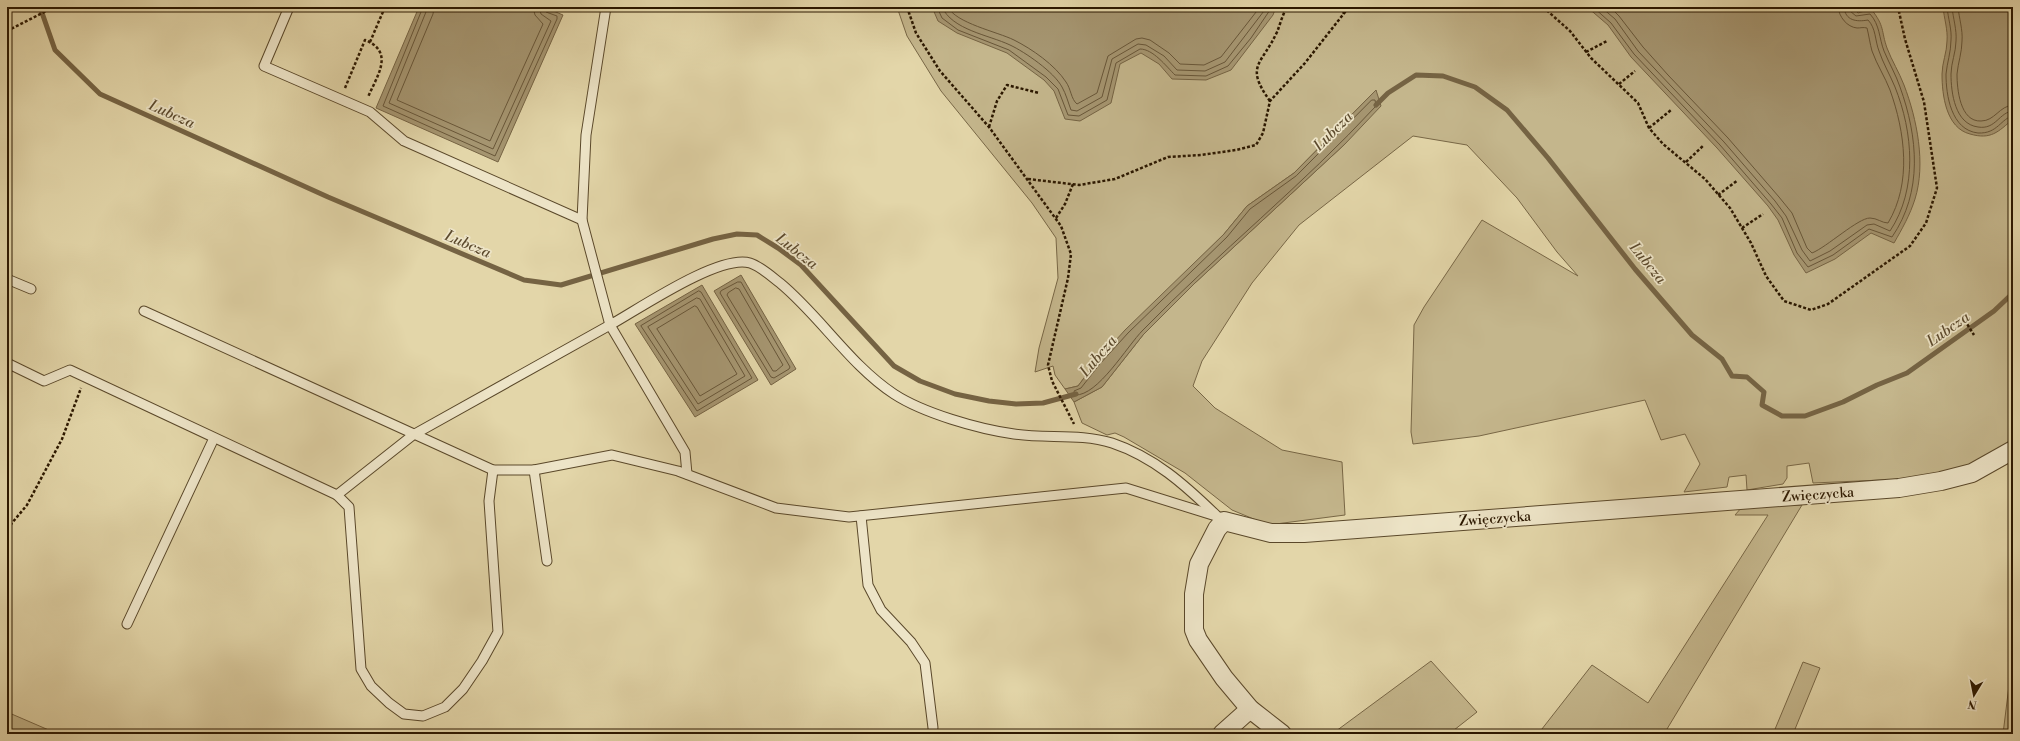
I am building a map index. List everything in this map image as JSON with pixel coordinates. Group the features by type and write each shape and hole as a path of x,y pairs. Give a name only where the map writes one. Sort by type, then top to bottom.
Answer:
{"street":[{"name":"Zwięczycka","path":"1221,519 1272,533 1304,533 1898,488 1941,481 1972,473 2013,450"},
{"path":"1221,519 1199,564 1194,594 1194,630 1198,640 1224,678 1250,709 1282,734"},
{"path":"1222,734 1250,709"}],"lane":[{"path":"288,7 264,66 370,112 404,141 582,220"},
{"path":"606,7 586,135 582,220 589,251 610,325 685,452 687,474"},
{"path":"337,495 413,435 705,270 730,263 750,263 770,275 797,296 866,372 894,394 924,409 975,426 1014,434 1081,437 1110,443 1155,463 1180,481 1221,519"},
{"path":"7,278 31,289"},
{"path":"144,311 413,435 493,470 534,470 612,455 687,474 776,508 849,517 1126,488 1221,519"},
{"path":"7,363 44,381 70,370 337,495 349,507 360,670 371,686 389,703 404,714 423,716 445,707 463,689 482,661 498,632 489,501 493,470"},
{"path":"127,624 214,438"},
{"path":"534,470 547,561"},
{"path":"861,516 868,584 881,610 911,642 925,663 933,728"}],"path":[{"path":"7,31 54,7"},
{"path":"370,42 385,7"},
{"path":"908,7 916,33 940,71 989,126 1062,226 1071,254 1068,278 1048,365 1052,381 1068,411"},
{"path":"1270,101 1257,80 1257,63 1277,32 1288,7"},
{"path":"1342,7 1344,14"},
{"path":"1027,179 1073,184 1115,180 1168,157 1201,155 1236,150 1256,145 1263,134 1270,101 1304,63 1349,7"},
{"path":"1542,7 1570,31 1586,52 1638,102 1649,128 1663,144 1705,179 1730,208 1742,228 1766,276 1784,301 1811,310 1828,304 1910,246 1926,223 1937,188 1924,102 1904,39 1898,7"},
{"path":"340,99 365,40 370,42 380,50 382,59 363,109"},
{"path":"1586,52 1606,41"},
{"path":"1619,84 1635,71"},
{"path":"989,126 997,101 1007,84 1039,93"},
{"path":"1649,128 1671,110"},
{"path":"1686,162 1704,145"},
{"path":"1718,195 1738,180"},
{"path":"1056,218 1065,204 1073,184"},
{"path":"1742,228 1763,214"},
{"path":"1962,316 1974,335"},
{"path":"7,528 27,505 62,439 85,377"}],"shaded area":[{"path":"897,7 2013,7 2013,443 1969,465 1927,478 1813,483 1809,463 1787,466 1787,478 1783,484 1747,490 1746,475 1729,477 1727,487 1684,492 1700,464 1685,434 1661,440 1645,400 1479,436 1413,444 1411,432 1414,325 1424,307 1482,220 1578,276 1557,252 1517,198 1467,145 1413,136 1299,225 1252,283 1202,361 1193,386 1215,408 1282,450 1342,462 1345,515 1268,525 1232,510 1185,473 1124,437 1115,433 1107,435 1082,423 1074,402 1102,387 1143,335 1195,283 1345,144 1376,90 1294,173 1247,206 1224,234 1096,362 1078,386 1065,389 1055,375 1053,366 1035,372 1039,348 1058,278 1056,238 1032,203 941,91 907,36"},
{"path":"1802,505 1664,734 1538,734 1592,665 1648,703 1768,515 1735,515 1742,507"},
{"path":"2013,653 2013,734 2003,734"},
{"path":"1431,661 1477,712 1449,734 1332,734"},
{"path":"1803,662 1820,668 1793,734 1773,734"},
{"path":"7,712 58,734 7,734"}],"water":[{"path":"419,7 544,7 563,15 498,162 376,108"},
{"path":"932,7 1276,7 1273,15 1231,70 1206,80 1172,79 1159,64 1141,53 1120,64 1111,103 1080,121 1065,119 1054,91 1044,80 1007,53 957,33 938,21"},
{"path":"1587,7 1852,7 1858,13 1871,9 1881,24 1887,48 1909,98 1916,127 1920,157 1920,171 1915,199 1903,227 1894,243 1871,233 1835,259 1806,273 1794,255 1778,220 1768,206 1717,148 1631,57 1608,25"},
{"path":"1943,7 2013,7 2013,119 1994,134 1977,136 1962,131 1951,118 1947,110 1942,82 1942,70 1947,37"},
{"path":"1376,90 1381,106 1345,144 1195,283 1143,335 1102,387 1074,402 1065,389 1078,386 1096,362 1125,330 1224,234 1247,206 1294,173"},
{"path":"741,275 796,369 771,385 714,291"},
{"path":"702,285 758,380 695,417 635,324"}],"waterway":[{"name":"Lubcza","path":"40,7 55,50 100,94 328,197 524,280 561,285 713,239 737,234 757,235 801,265 894,366 920,381 955,394 989,401 1016,404 1043,403 1076,394"},
{"name":"Lubcza","path":"1376,105 1388,93 1416,75 1443,76 1475,87 1507,110 1548,158 1635,269 1692,335 1722,359 1732,376 1747,377 1764,392 1762,405 1782,416 1805,416 1843,402 1877,385 1907,373 1994,311 2013,293"}]}
